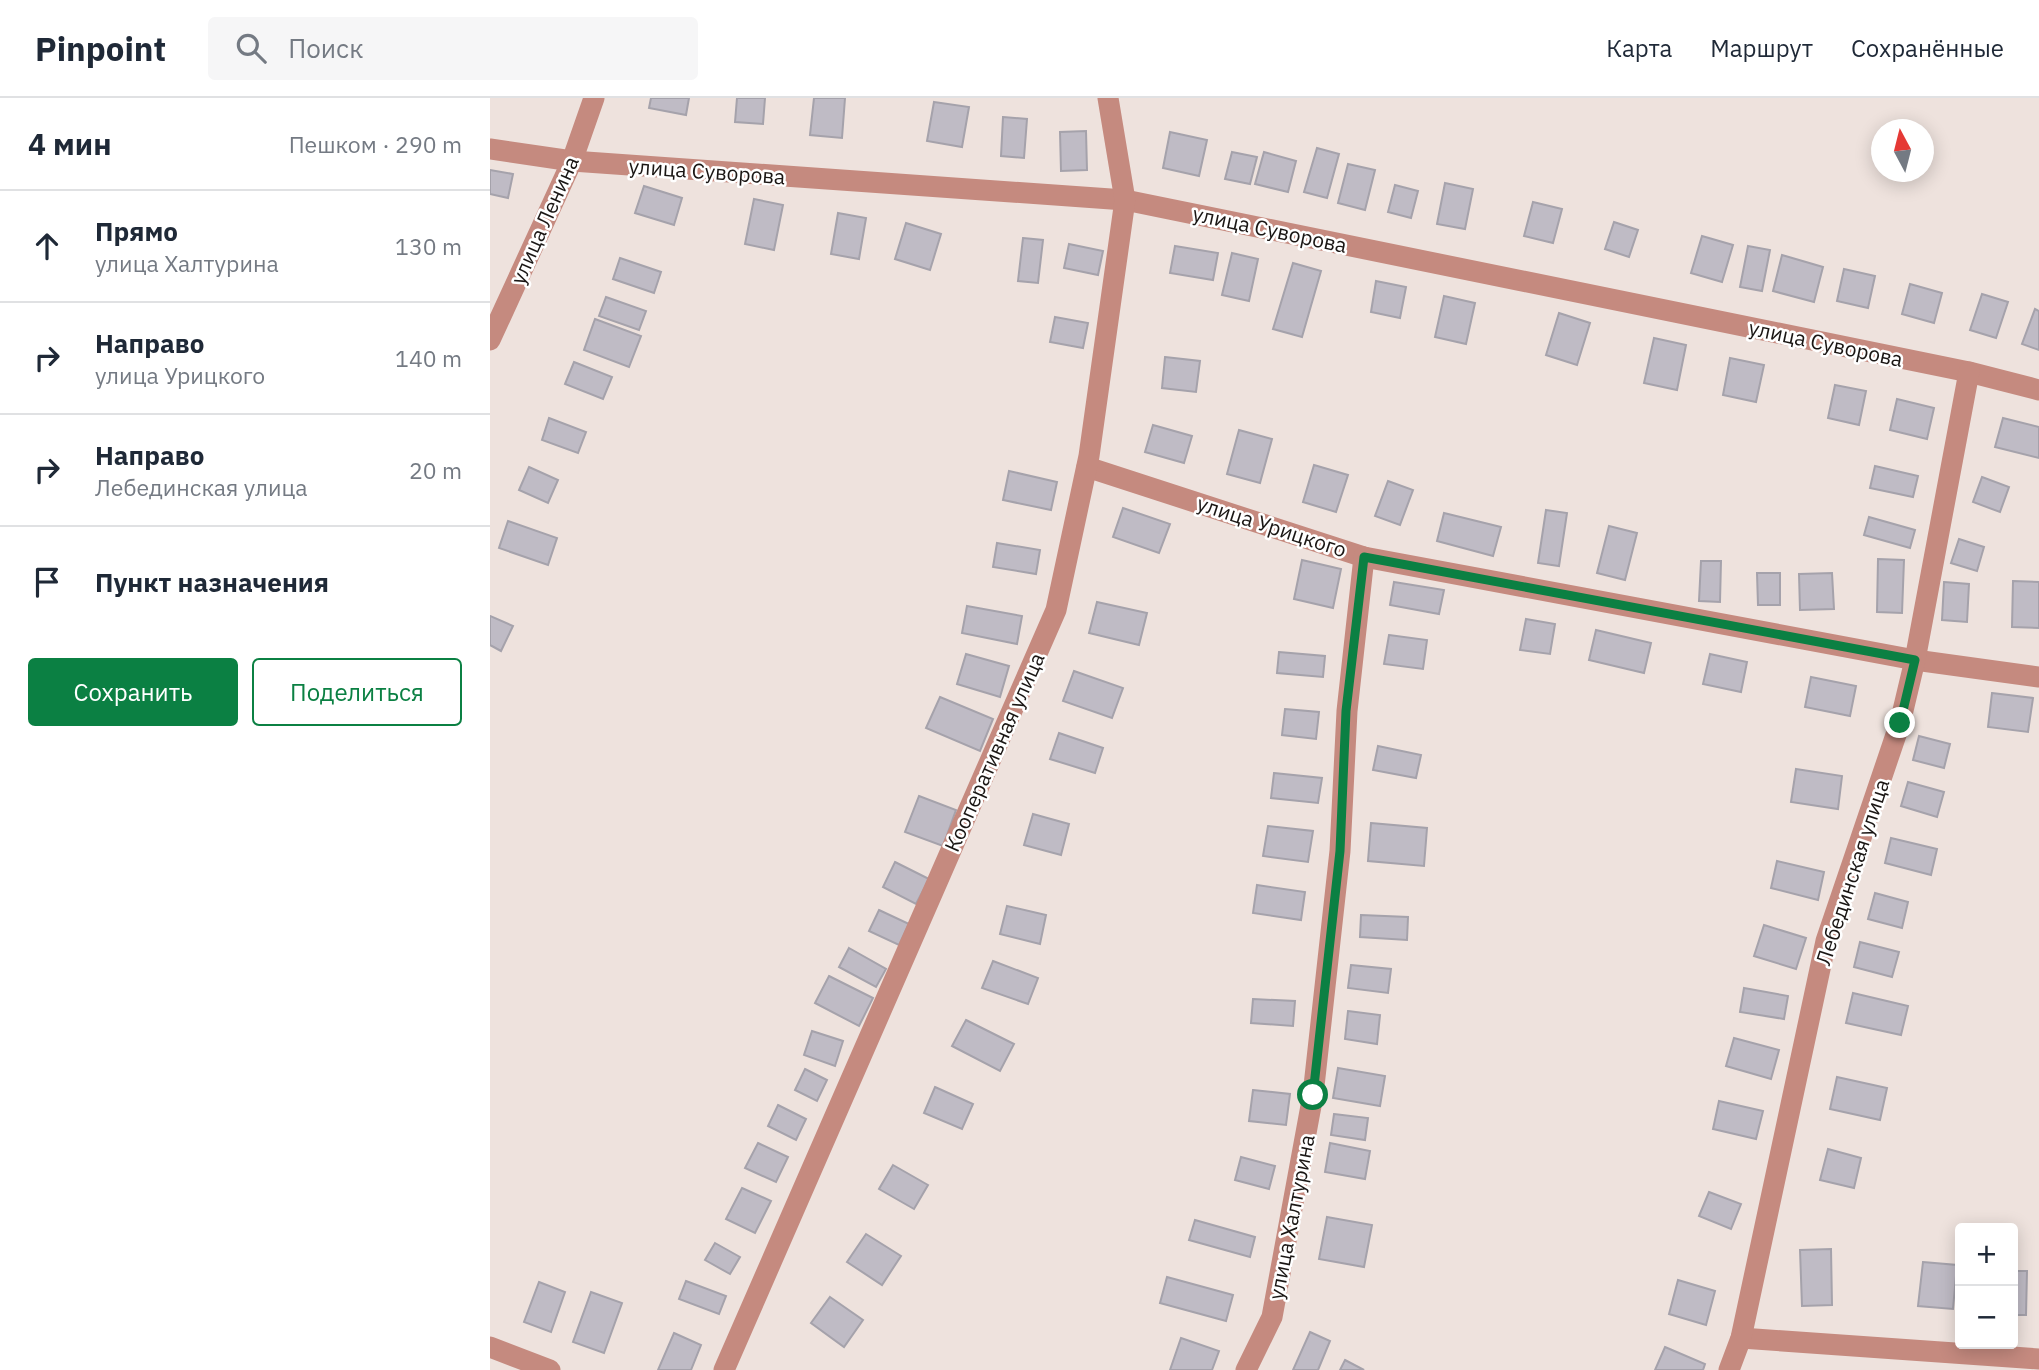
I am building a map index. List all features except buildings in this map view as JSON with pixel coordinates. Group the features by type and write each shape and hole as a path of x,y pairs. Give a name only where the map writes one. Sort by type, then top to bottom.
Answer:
{"street":[{"name":"улица Ленина","path":"490,340 572,161 594,98"},
{"name":"Кооперативная улица","path":"724,1370 1056,610 1087,467 1125,200 1108,98"},
{"name":"улица Суворова","path":"490,149 572,161 1125,200 1969,372 2039,390"},
{"name":"Лебединская улица","path":"1729,1370 1741,1338 1826,941 1900,723 1915,660 1969,372"},
{"name":"улица Урицкого","path":"1087,467 1364,557 1915,660 2039,677"},
{"name":"улица Халтурина","path":"1246,1370 1272,1317 1313,1095 1340,851 1346,711 1364,557"},
{"path":"1741,1338 2039,1359"},
{"path":"490,1347 550,1370"}],"route":[{"path":"1313,1095 1340,851 1346,711 1364,557 1915,660 1900,723"}]}
